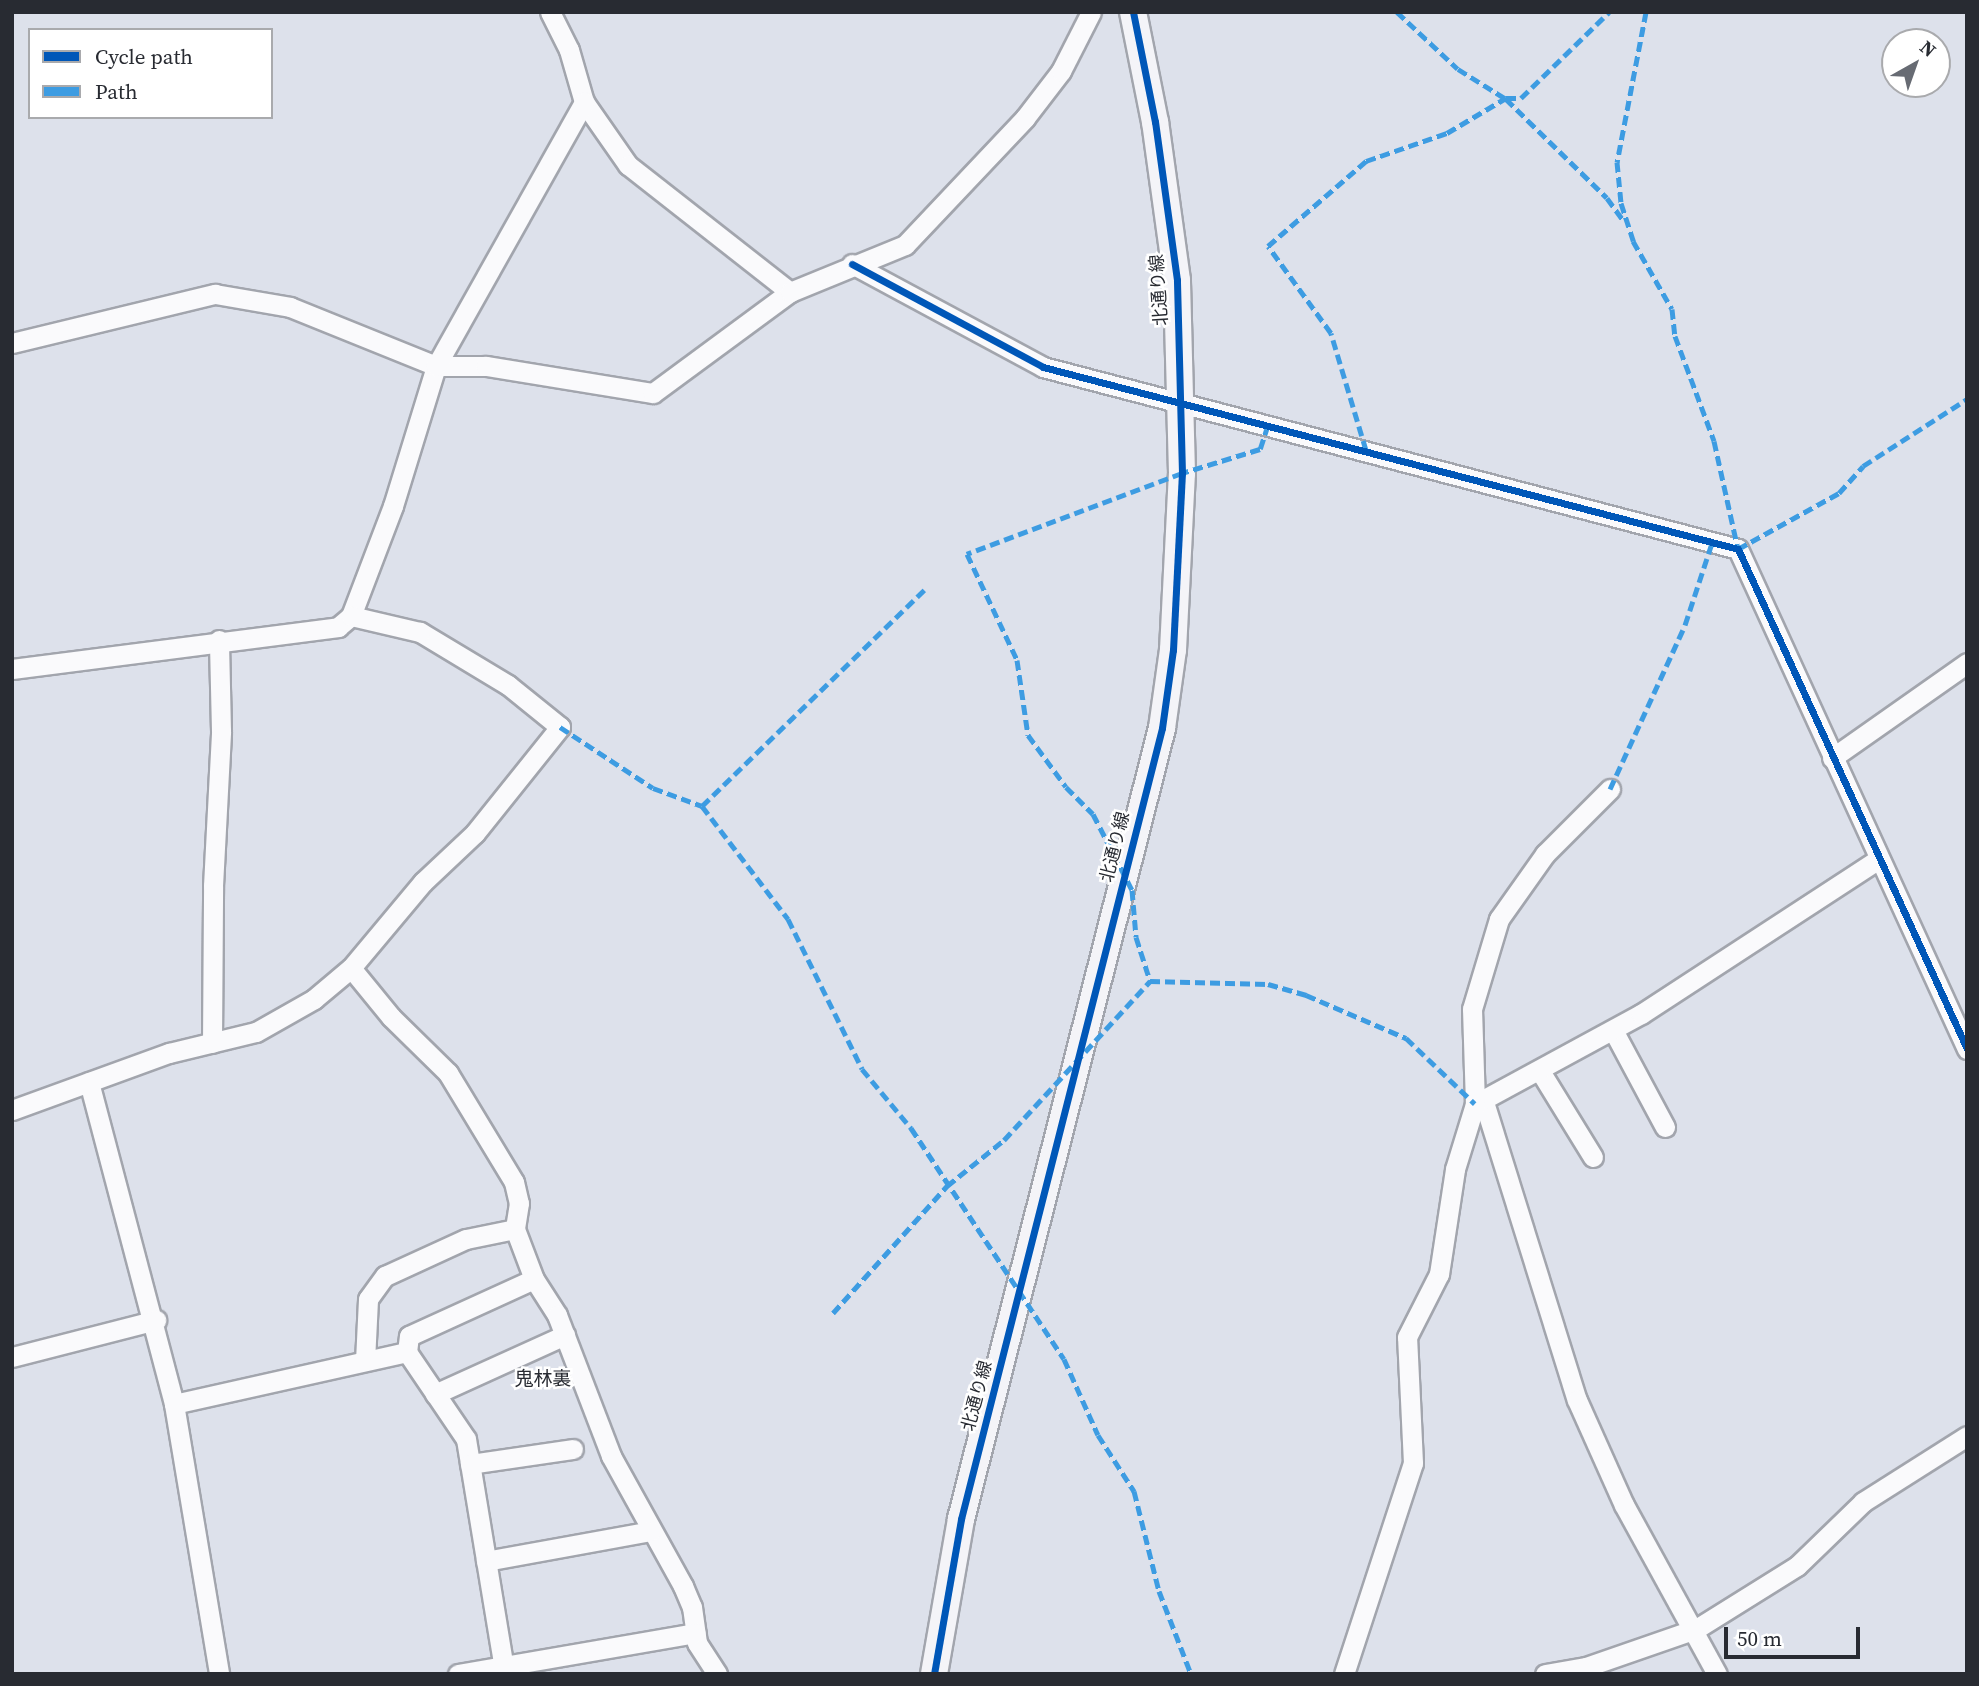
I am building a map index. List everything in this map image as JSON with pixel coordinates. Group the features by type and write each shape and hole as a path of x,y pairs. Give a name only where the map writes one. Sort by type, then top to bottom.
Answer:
{"street":[{"path":"550,12 569,50 584,102 628,165 790,292"},
{"path":"12,343 215,294 290,307 436,366 486,366 653,393 790,292 852,264 905,245 1025,118 1061,71 1091,12"},
{"name":"北通り線","path":"934,1674 961,1519 1162,727 1173,650 1181,402 1177,280 1155,122 1133,12"},
{"path":"12,669 219,640 338,627 351,616 393,506 436,366 584,102"},
{"path":"852,264 1043,367 1738,549 1877,860 1960,1018 1967,1049"},
{"path":"12,1110 89,1082 256,1032 314,999 351,968 423,882 501,803 560,726 508,685 419,632 351,616"},
{"path":"212,1043 213,886 221,731 219,640"},
{"path":"1832,758 1967,663"},
{"path":"1610,789 1545,854 1499,919 1472,1009 1479,1103 1577,1400 1624,1505 1696,1629 1717,1674"},
{"path":"1344,1674 1413,1463 1407,1337 1439,1275 1455,1169 1479,1103 1613,1030 1877,860"},
{"path":"351,968 391,1017 448,1073 514,1182 519,1203 515,1229 534,1279 565,1335 611,1456 683,1586 695,1633 716,1674"},
{"path":"1613,1030 1665,1128"},
{"path":"1540,1070 1593,1157"},
{"path":"89,1082 156,1320 174,1404 219,1674"},
{"path":"365,1361 368,1299 385,1276 466,1239 515,1229"},
{"path":"505,1670 466,1439 407,1352 409,1336 534,1279"},
{"path":"12,1357 156,1320"},
{"path":"435,1394 565,1335"},
{"path":"174,1404 407,1352"},
{"path":"1550,1673 1586,1667 1696,1629 1797,1566 1863,1502 1967,1436"},
{"path":"470,1465 573,1449"},
{"path":"486,1561 652,1531"},
{"path":"458,1674 505,1670 695,1633"}],"marked path":[{"path":"1397,12 1458,69 1506,99 1607,198 1622,219"},
{"path":"1366,450 1331,333 1268,246 1366,161 1447,133 1506,98 1521,98 1609,12"},
{"path":"1646,12 1617,162 1621,203 1633,241 1672,309 1675,336 1714,441 1738,549 1839,493 1863,466 1967,399"},
{"path":"1268,425 1260,449 1182,473 967,554 1017,660 1028,735 1066,787 1093,814 1132,890 1136,937 1150,981 1268,984 1306,995 1406,1038 1475,1104"},
{"path":"1610,789 1685,625 1713,540"},
{"path":"702,806 925,589"},
{"path":"560,727 653,788 702,806 788,919 862,1069 911,1128 1064,1359 1098,1435 1134,1491 1159,1591 1191,1674"},
{"path":"833,1313 947,1186 1004,1140 1150,981"}],"cycle path":[{"path":"934,1674 961,1519 1162,728 1173,650 1182,473 1177,280 1155,122 1133,12"},
{"path":"852,264 1043,367 1738,549 1967,1049"}],"district":[{"name":"鬼林裏","path":"543,1379"}]}
